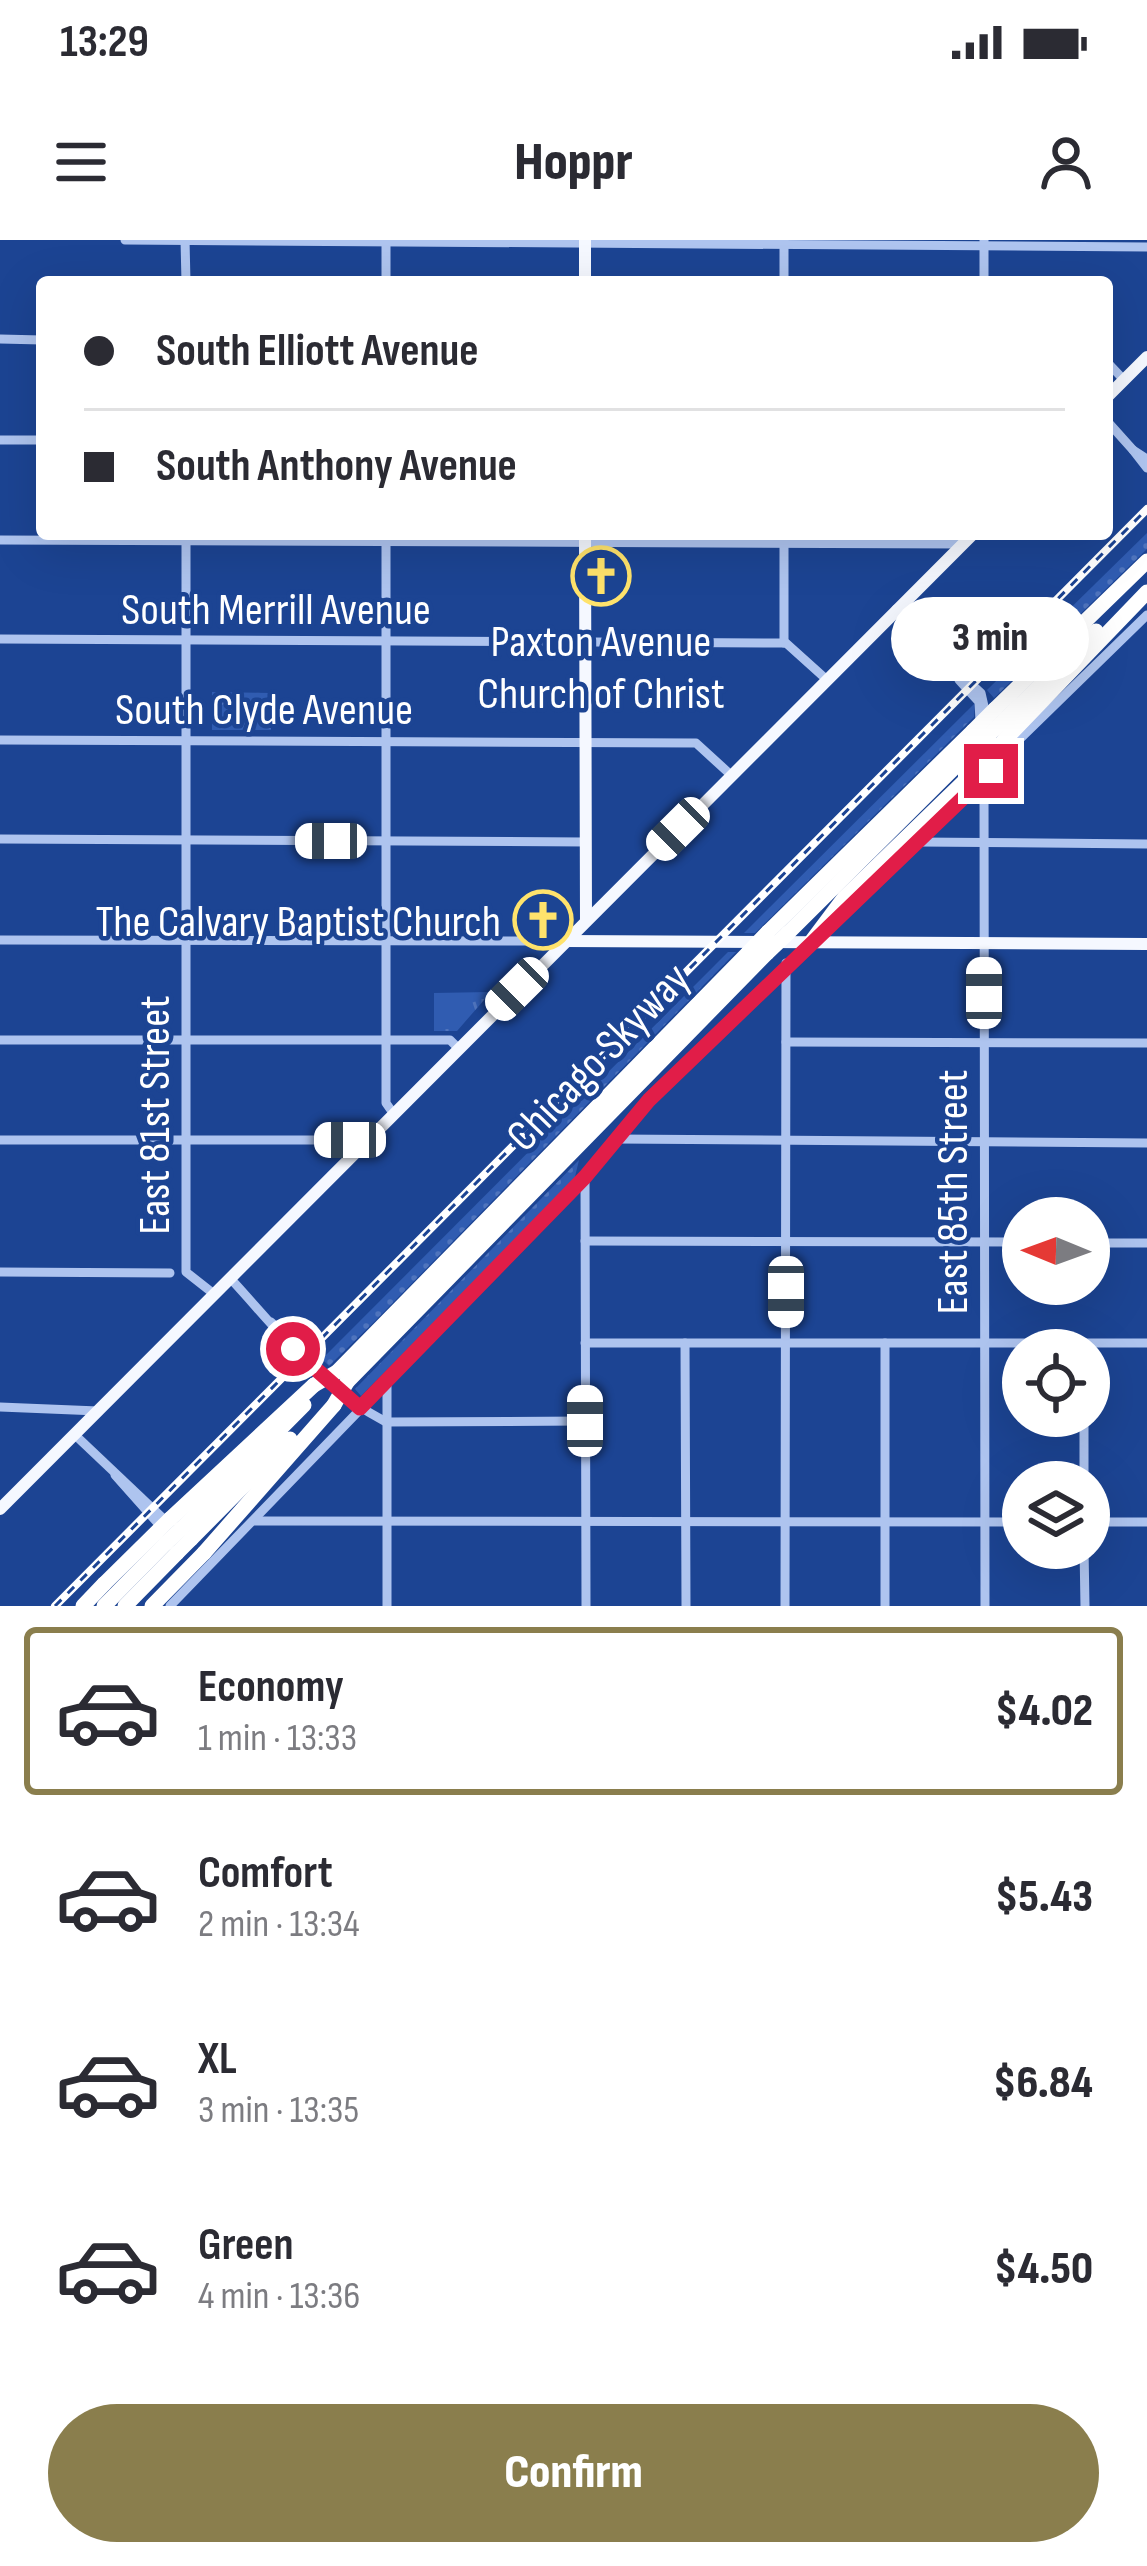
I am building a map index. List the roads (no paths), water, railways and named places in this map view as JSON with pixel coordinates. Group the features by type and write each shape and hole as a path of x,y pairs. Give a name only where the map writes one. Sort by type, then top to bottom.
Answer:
{"highway":[{"name":"Chicago Skyway","path":"342,1377 746,948 768,932 1147,561"},
{"name":"Chicago Skyway","path":"125,1606 172,1548 180,1529 574,1151 788,932 1147,582"},
{"path":"811,942 844,898 980,775 995,750 1147,592"},
{"path":"83,1606 180,1529 323,1390"},
{"path":"152,1606 206,1561 323,1390"},
{"name":"Chicago Skyway","path":"104,1606 172,1548"}],"main road":[{"path":"585,242 585,276"},
{"path":"1113,391 1147,358"},
{"path":"585,540 586,921"},
{"path":"0,1509 966,540"},
{"path":"565,941 746,948 811,942 1147,944"}],"street":[{"path":"125,240 1147,247"},
{"path":"185,240 185,276"},
{"path":"386,241 386,276"},
{"path":"784,242 784,276"},
{"path":"984,243 984,276"},
{"path":"0,339 36,340"},
{"path":"1113,368 1124,380"},
{"path":"1113,428 1147,469"},
{"path":"0,440 36,440"},
{"path":"1133,449 1147,459"},
{"path":"0,540 36,539"},
{"name":"East 81st Street","path":"186,540 186,1272 214,1294"},
{"path":"386,540 386,1103 393,1113"},
{"path":"784,540 784,643 826,679"},
{"name":"East 85th Street","path":"896,609 979,702 985,843 986,1606"},
{"path":"74,1434 200,1566 255,1521 786,964 918,842 980,775 1147,615"},
{"name":"South Merrill Avenue","path":"0,639 784,643"},
{"name":"South Clyde Avenue","path":"0,740 696,742 730,775"},
{"path":"0,839 586,842"},
{"path":"918,842 1147,844"},
{"path":"586,921 586,942"},
{"path":"0,940 565,941"},
{"path":"785,1606 786,964"},
{"path":"0,1040 450,1040 458,1048"},
{"path":"786,1042 1147,1043"},
{"path":"616,1139 1147,1143"},
{"path":"0,1140 367,1140"},
{"path":"585,1177 586,1606"},
{"path":"585,1241 1002,1242"},
{"path":"1110,1243 1147,1243"},
{"path":"0,1272 170,1273"},
{"path":"230,1278 323,1390 386,1421 585,1421"},
{"path":"585,1343 1002,1344"},
{"path":"686,1343 686,1606"},
{"path":"885,1343 885,1606"},
{"path":"1110,1345 1147,1343"},
{"path":"387,1380 387,1606"},
{"path":"0,1407 98,1411"},
{"path":"255,1521 1002,1522"},
{"path":"1110,1522 1147,1522"},
{"path":"170,1606 206,1561"},
{"path":"1084,1569 1084,1606"}],"railway":[{"path":"55,1606 1147,509"}],"place":[{"name":"Paxton Avenue Church of Christ","path":"601,576"},
{"name":"The Calvary Baptist Church","path":"543,920"}]}
